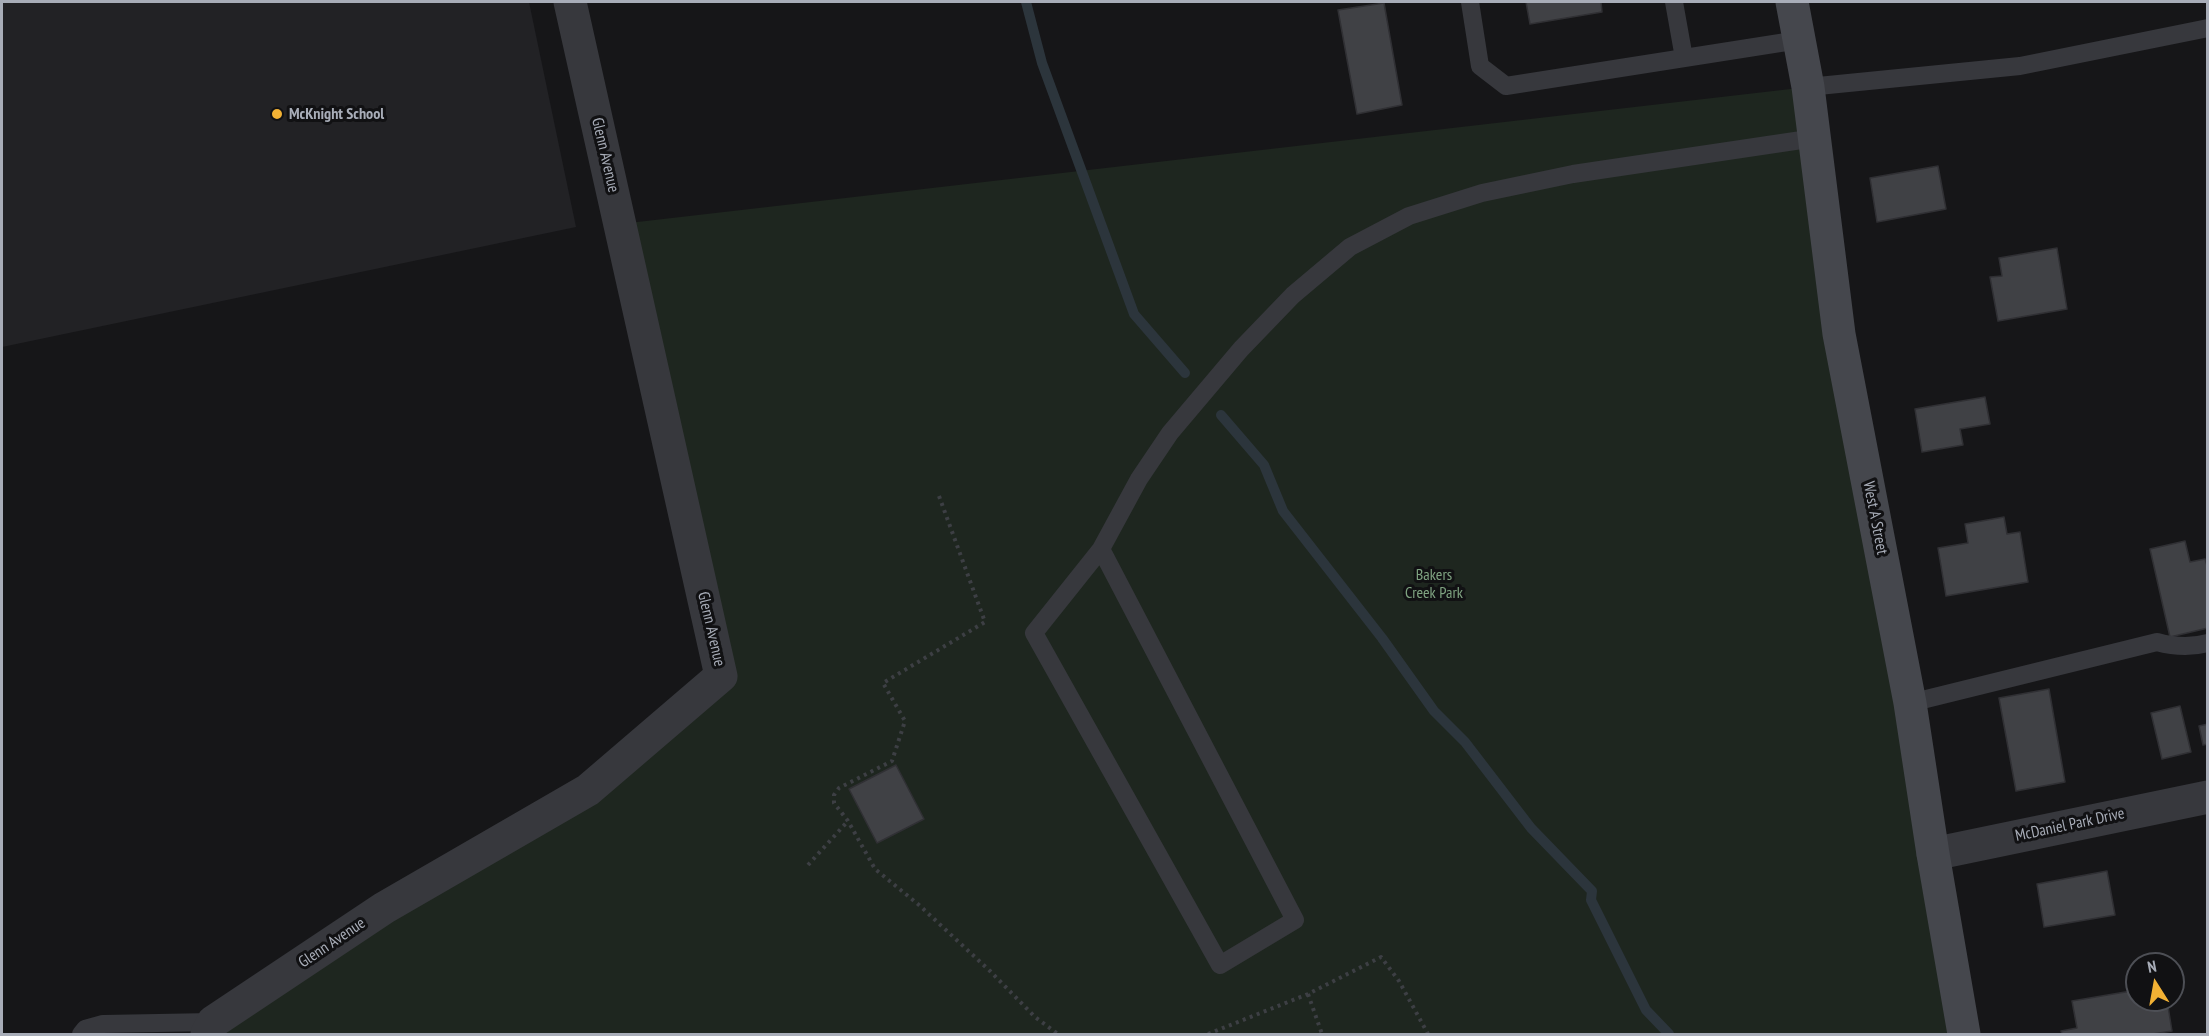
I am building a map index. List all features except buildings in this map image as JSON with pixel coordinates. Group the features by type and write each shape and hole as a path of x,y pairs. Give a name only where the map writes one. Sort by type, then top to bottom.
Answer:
{"street":[{"name":"Glenn Avenue","path":"210,1029 384,908 588,790 722,676 570,2"},
{"name":"West A Street","path":"1792,2 1808,87 1839,334 1910,703 1964,1035"},
{"name":"McDaniel Park Drive","path":"1933,854 2208,796"}],"lane":[{"path":"1470,2 1480,66 1506,86 1799,40"},
{"path":"1674,2 1684,58"},
{"path":"1808,87 2020,66 2208,28"},
{"path":"1101,549 1295,920 1220,965 1034,633 1101,549 1139,479 1170,433 1241,349 1293,295 1350,247 1409,216 1482,193 1573,174 1815,138"},
{"path":"1910,703 2157,642 2174,647 2208,643"},
{"path":"81,1035 85,1029 103,1024 210,1029"}],"path":[{"path":"939,496 985,622 884,683 905,721 892,760 839,788 834,795 834,803 848,821 875,869 919,906 1035,1017 1058,1035"},
{"path":"808,865 848,821"},
{"path":"1208,1035 1308,994 1381,957 1399,981 1428,1035"},
{"path":"1308,994 1322,1035"}],"shaded area":[{"name":"McKnight School","path":"2,2 529,2 576,227 2,347"}],"green space":[{"name":"Bakers Creek Park","path":"1808,87 1970,1034 207,1034 588,790 721,676 620,224"}],"waterway":[{"path":"1026,2 1042,63 1134,314 1185,373"},
{"path":"1221,415 1264,465 1283,511 1382,638 1434,711 1465,742 1531,828 1592,891 1591,900 1646,1010 1669,1034"}],"place":[{"name":"McKnight School","path":"277,114"}]}
